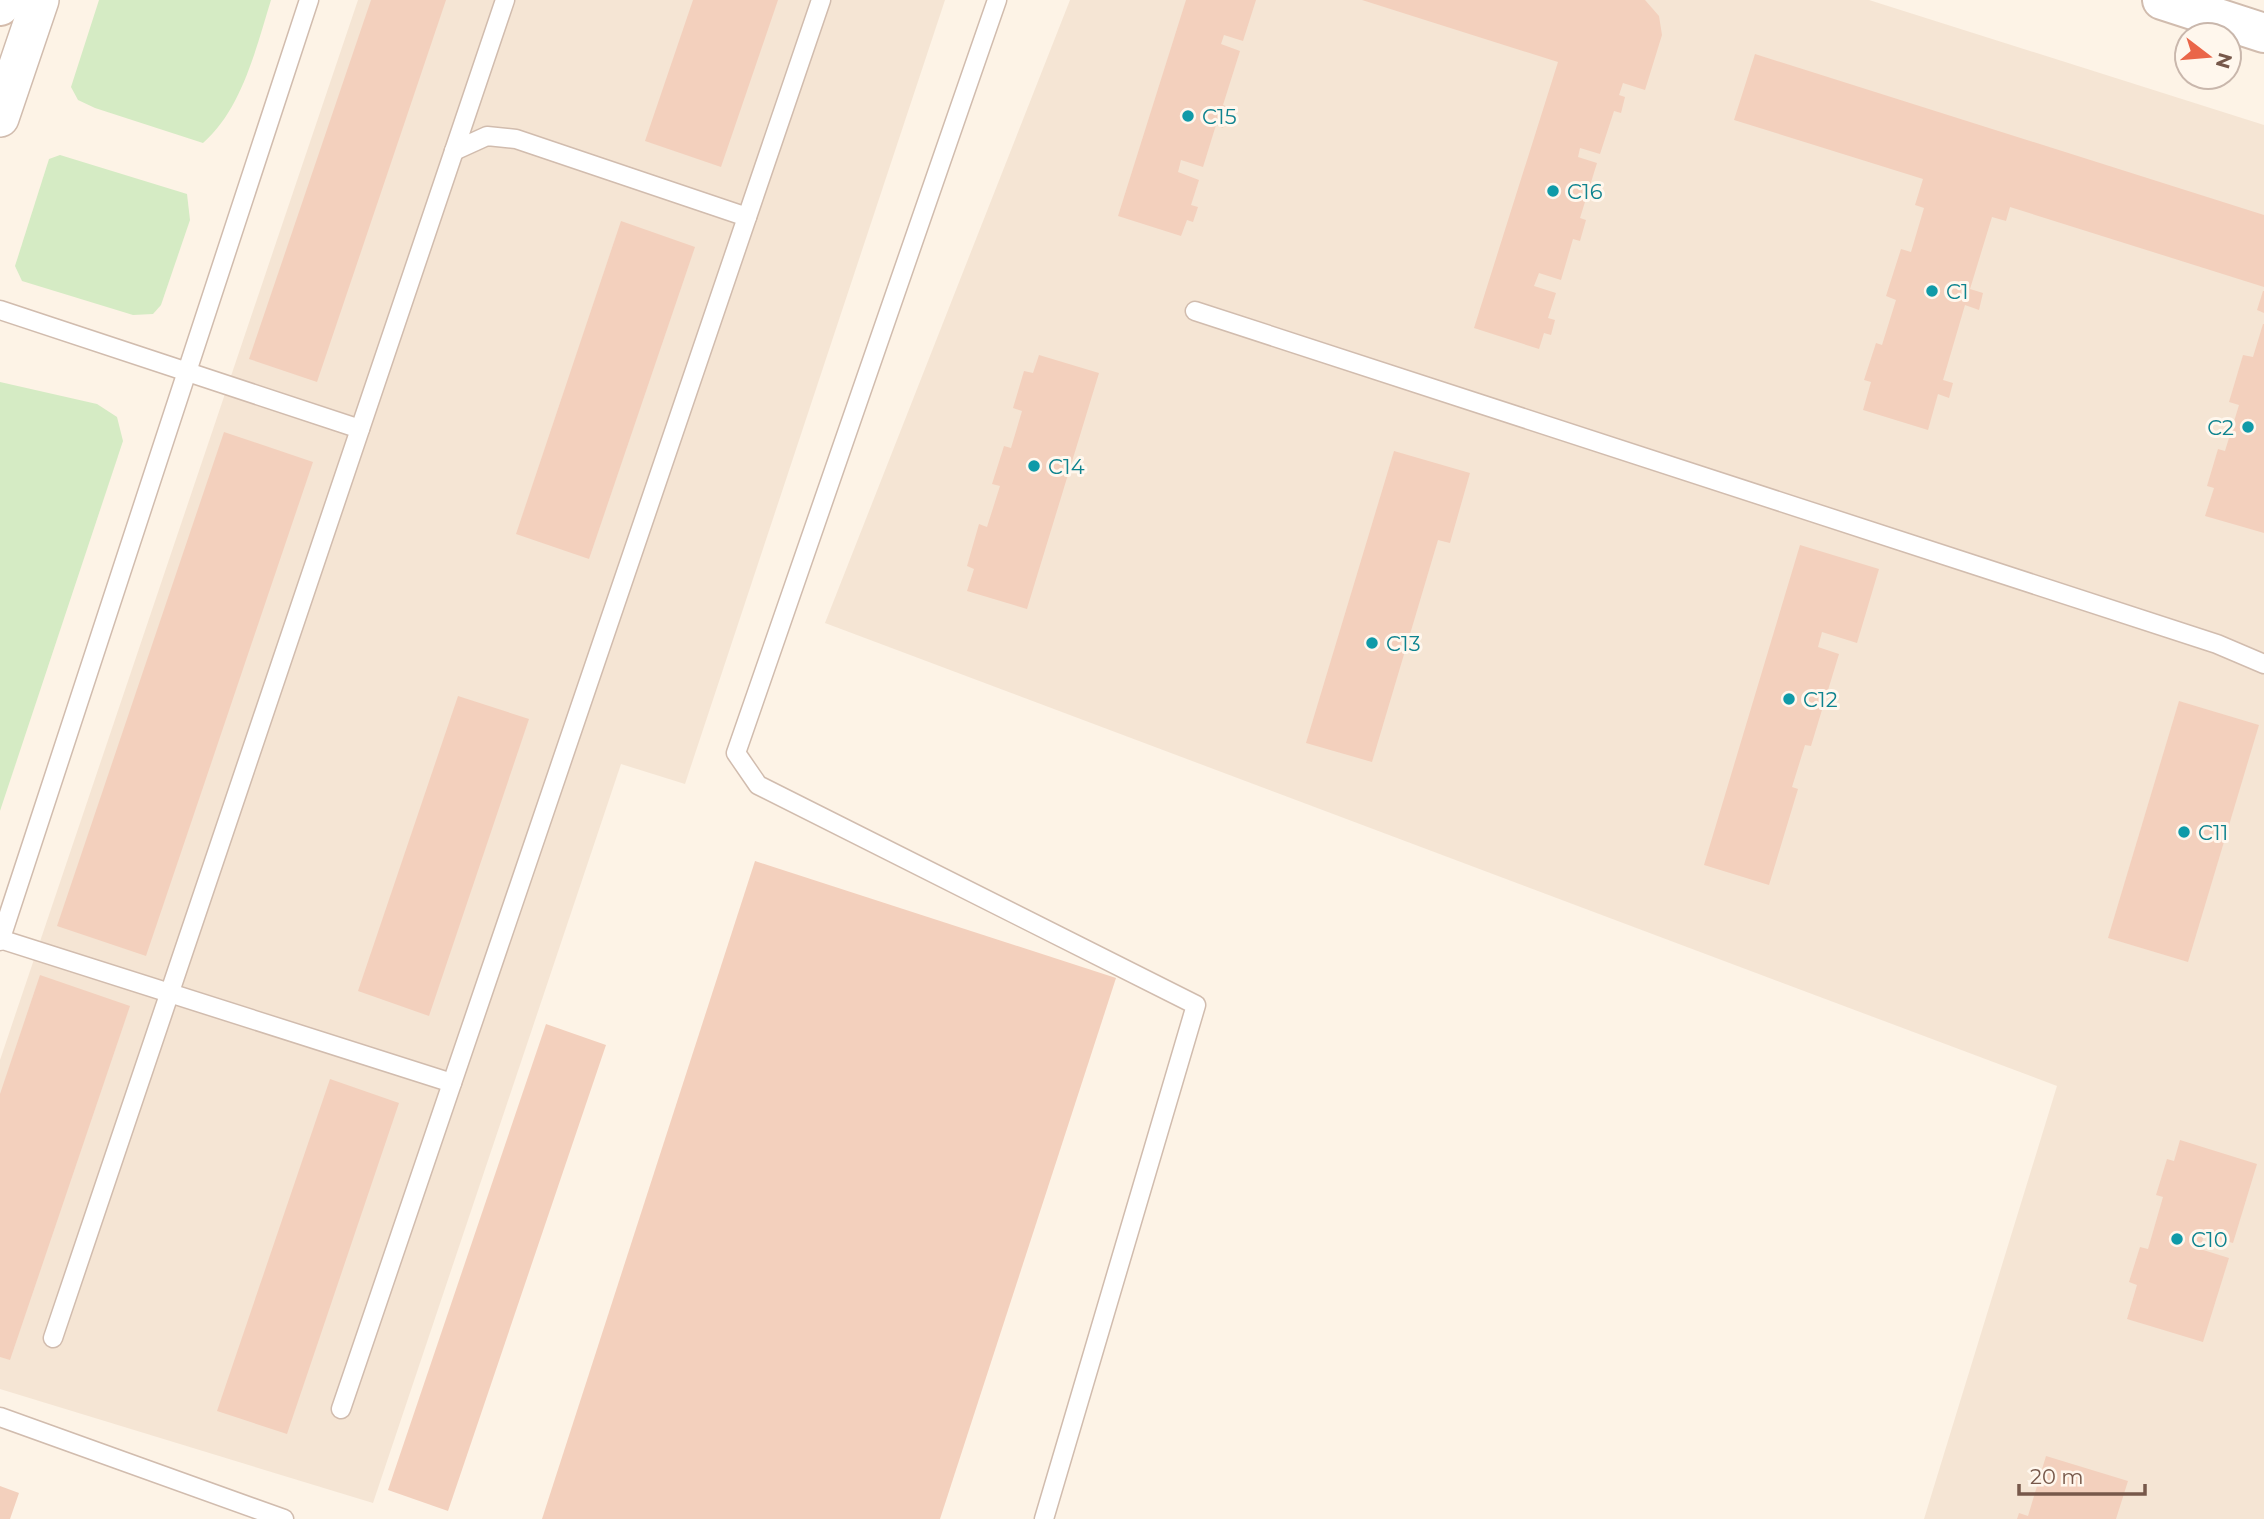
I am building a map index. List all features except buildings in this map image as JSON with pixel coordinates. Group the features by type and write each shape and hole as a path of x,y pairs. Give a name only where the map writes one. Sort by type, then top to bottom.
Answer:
{"street":[{"path":"0,6 2,0"},
{"path":"0,118 40,0"},
{"path":"2162,0 2264,33"}],"lane":[{"path":"309,0 0,939 452,1083"},
{"path":"53,1338 505,0"},
{"path":"341,1409 821,0"},
{"path":"996,0 736,753 758,785 1196,1004 1044,1519"},
{"path":"454,151 487,136 516,139 747,217"},
{"path":"0,310 360,429"},
{"path":"1195,311 2217,644 2264,664"},
{"path":"0,1417 284,1519"}],"shaded area":[{"path":"358,0 945,0 685,784 621,764 373,1503 0,1389 0,1060"},
{"path":"1070,0 1869,0 2264,125 2264,1519 1924,1519 2057,1086 825,623"}],"green space":[{"path":"99,0 271,0 238,95 217,129 203,143 78,100 71,87"},
{"path":"60,155 187,194 190,220 161,305 153,314 133,315 22,281 15,266 49,159"},
{"path":"0,382 97,404 117,417 123,441 0,811"}],"place":[{"name":"C15","path":"1188,116"},
{"name":"C16","path":"1553,191"},
{"name":"C1","path":"1932,291"},
{"name":"C2","path":"2248,427"},
{"name":"C14","path":"1034,466"},
{"name":"C13","path":"1372,643"},
{"name":"C12","path":"1789,699"},
{"name":"C11","path":"2184,832"},
{"name":"C10","path":"2177,1239"}]}
